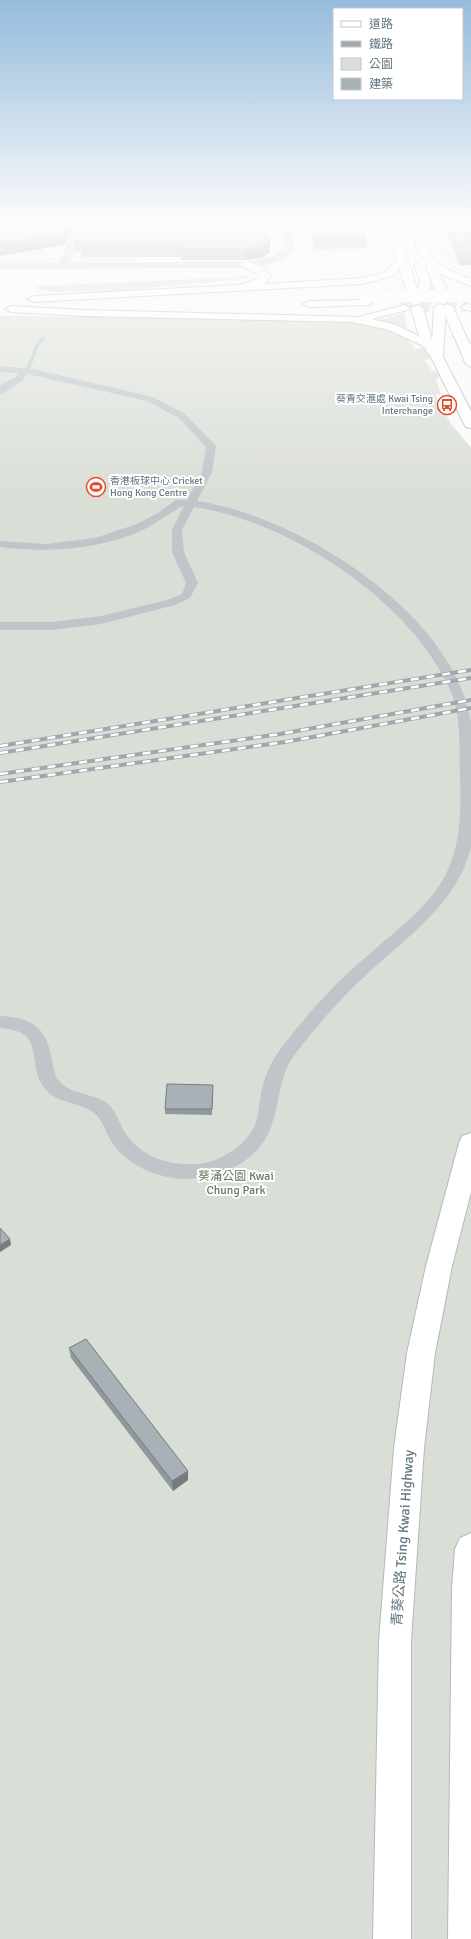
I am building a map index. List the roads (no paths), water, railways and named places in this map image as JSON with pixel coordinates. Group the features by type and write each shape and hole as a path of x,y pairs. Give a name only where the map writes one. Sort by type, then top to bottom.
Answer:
{"main road":[{"path":"179,315 352,319 375,315"},
{"path":"419,315 427,343 437,357 471,424"},
{"path":"437,357 439,344 439,315"},
{"path":"446,315 454,325 470,354"},
{"path":"352,319 392,327 427,343"},
{"name":"青葵公路 Tsing Kwai Highway","path":"392,1939 395,1640 409,1448 421,1353 439,1266 471,1143"},
{"path":"467,1939 468,1589 471,1549"}],"street":[{"path":"0,369 24,371 150,400 182,416 212,446 207,472 177,530 178,552 192,583 190,591 182,598 171,603 122,616 84,623 38,627 0,626"},
{"path":"0,389 18,379 24,371"},
{"path":"0,544 15,546 68,546 112,537 143,527 168,513 180,502 192,502 244,514 282,530 321,552 380,594 412,624 437,654 456,688 464,718 468,804 464,843 459,863 444,890 425,912 357,973 322,1009 276,1070 269,1090 266,1116 259,1135 243,1153 232,1160 218,1166 193,1171 180,1171 155,1165 137,1156 120,1140 104,1110 90,1102 66,1096 52,1085 46,1074 41,1042 33,1032 21,1024 0,1022"}],"waterway":[{"path":"28,369 37,346 43,338"},
{"path":"0,393 16,383"}],"railway":[{"path":"0,746 471,670"},
{"path":"0,753 471,678"},
{"path":"0,774 280,734 471,700"},
{"path":"0,782 285,742 471,708"}],"place":[{"name":"葵青交滙處 Kwai Tsing Interchange","path":"447,405"},
{"name":"香港板球中心 Cricket Hong Kong Centre","path":"96,487"}],"park label":[{"name":"葵涌公園 Kwai Chung Park","path":"236,1183"}]}
